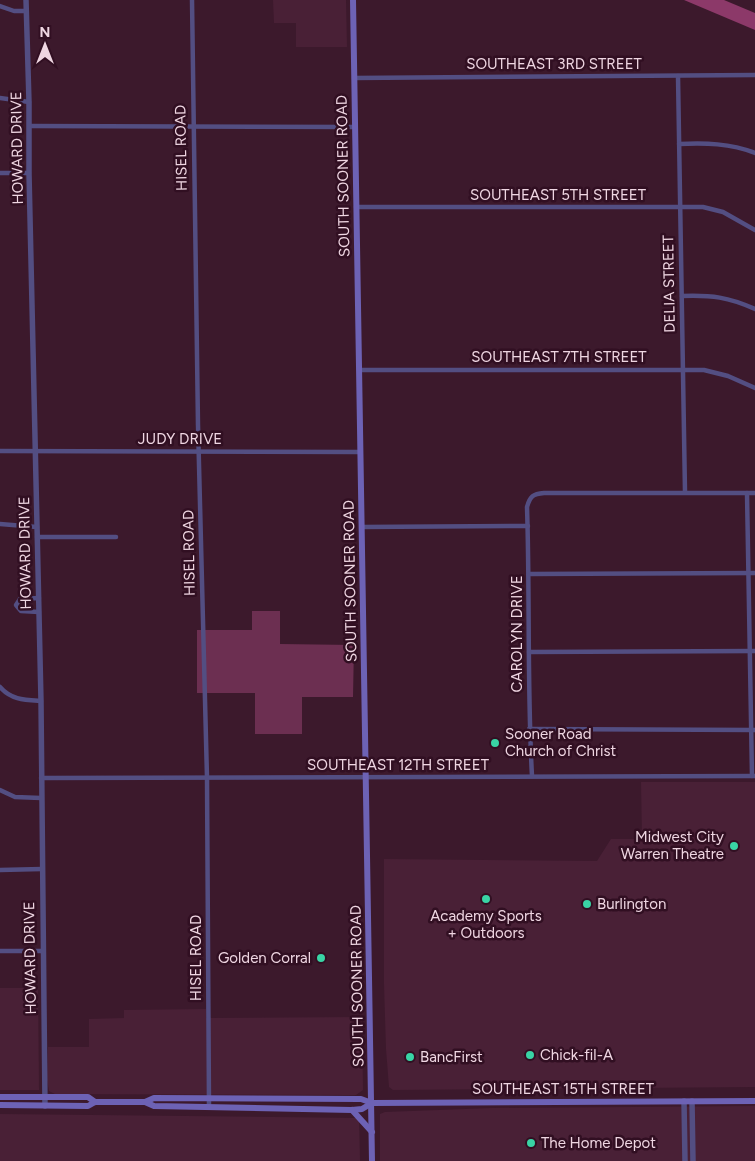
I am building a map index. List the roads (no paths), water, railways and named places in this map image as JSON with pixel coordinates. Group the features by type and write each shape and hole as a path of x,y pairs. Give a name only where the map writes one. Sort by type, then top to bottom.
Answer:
{"main road":[{"name":"SOUTH SOONER ROAD","path":"352,0 372,1161"},
{"name":"SOUTHEAST 15TH STREET","path":"0,1097 88,1097 94,1102"},
{"name":"SOUTHEAST 15TH STREET","path":"0,1105 88,1106 94,1102 145,1102 154,1098 361,1098 372,1103 755,1101"},
{"path":"256,1098 256,1107"},
{"name":"SOUTHEAST 15TH STREET","path":"145,1102 154,1106 352,1110 362,1109 372,1103"},
{"path":"352,1110 372,1132"}],"street":[{"name":"HOWARD DRIVE","path":"26,0 30,102 29,173 41,701 44,1106"},
{"name":"HISEL ROAD","path":"192,0 206,778 209,1106"},
{"path":"0,6 14,10 26,10"},
{"name":"SOUTHEAST 3RD STREET","path":"354,78 755,75"},
{"name":"DELIA STREET","path":"678,76 685,492"},
{"path":"0,98 30,102"},
{"path":"30,126 355,127"},
{"path":"679,144 714,143 743,148 755,153"},
{"path":"0,173 29,173"},
{"name":"SOUTHEAST 5TH STREET","path":"356,207 703,207 734,217 755,230"},
{"path":"682,296 710,295 722,297 755,309"},
{"name":"SOUTHEAST 7TH STREET","path":"359,370 683,369 715,372 755,388"},
{"name":"JUDY DRIVE","path":"0,451 360,452"},
{"path":"685,492 755,493"},
{"name":"CAROLYN DRIVE","path":"532,776 529,729 527,507 529,499 534,494 685,492"},
{"path":"747,493 753,651 754,776"},
{"path":"0,524 37,527"},
{"path":"362,527 528,526"},
{"path":"37,537 116,537"},
{"path":"529,574 755,573"},
{"path":"39,598 20,599 16,605 21,611 39,612"},
{"path":"529,652 753,651"},
{"path":"0,687 12,697 21,700 41,701"},
{"path":"529,729 754,730"},
{"name":"SOUTHEAST 12TH STREET","path":"41,778 754,776"},
{"path":"0,790 15,797 42,798"},
{"path":"0,870 42,869"},
{"path":"0,951 43,951"},
{"path":"684,1101 685,1161"},
{"path":"692,1101 693,1161"}],"place":[{"name":"Sooner Road Church of Christ","path":"495,743"},
{"name":"Midwest City Warren Theatre","path":"734,846"},
{"name":"Academy Sports + Outdoors","path":"486,899"},
{"name":"Burlington","path":"587,904"},
{"name":"Golden Corral","path":"321,958"},
{"name":"Chick-fil-A","path":"530,1055"},
{"name":"BancFirst","path":"410,1057"},
{"name":"The Home Depot","path":"531,1143"}]}
